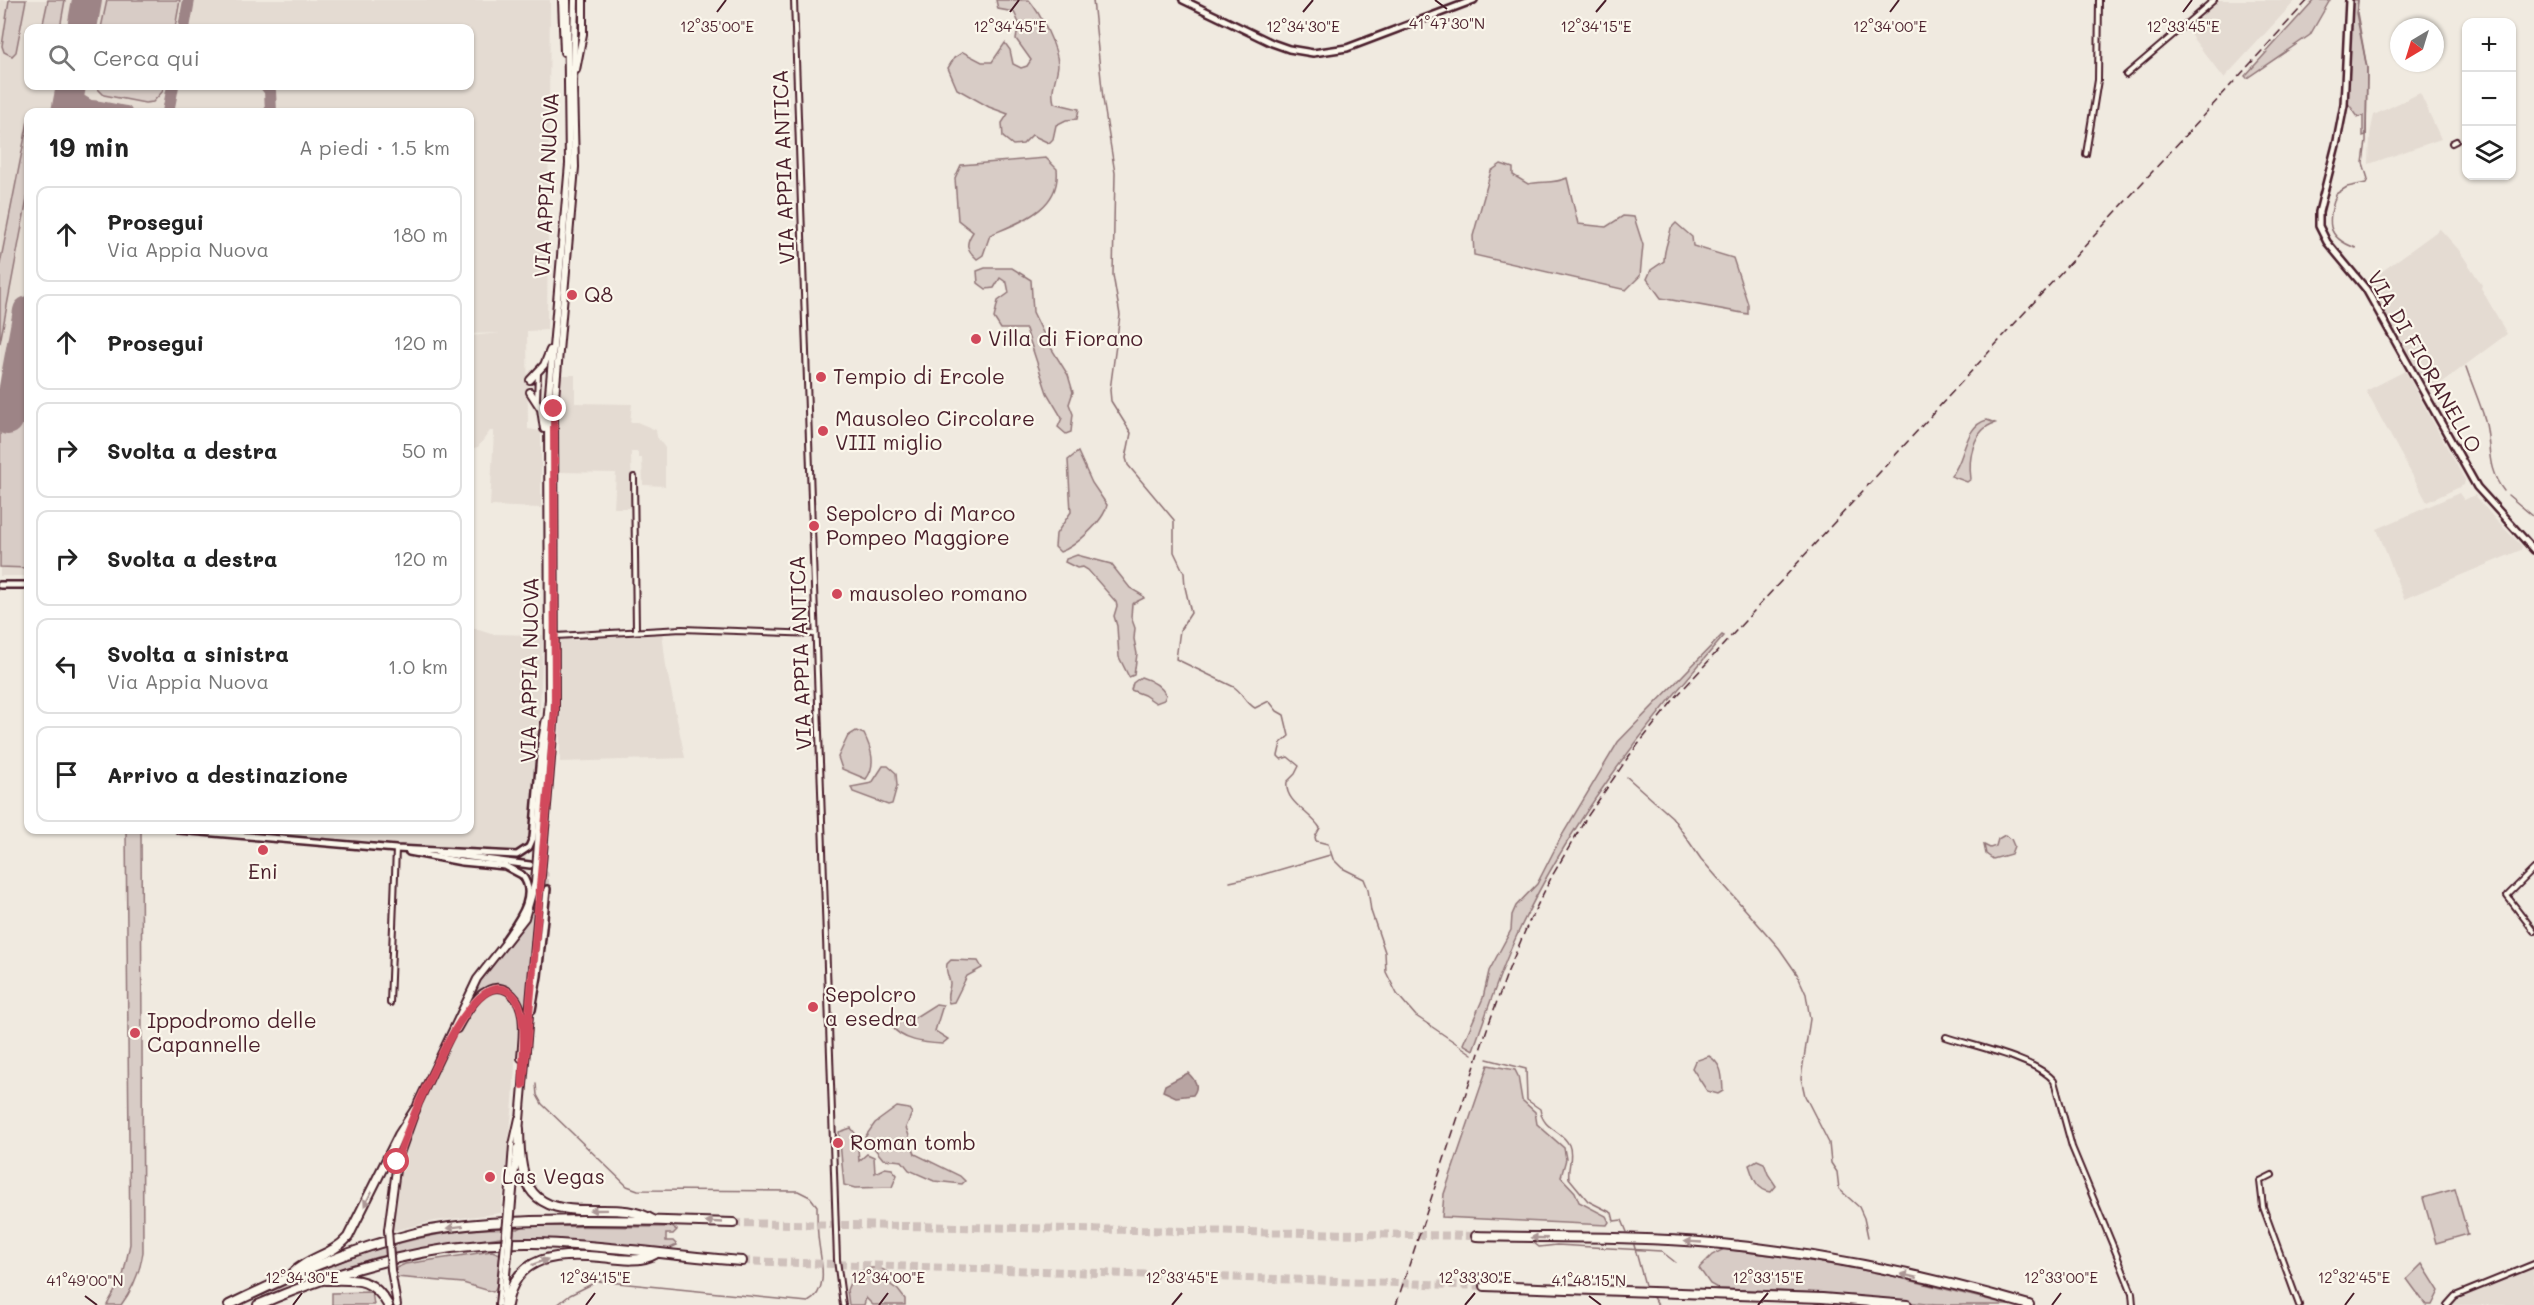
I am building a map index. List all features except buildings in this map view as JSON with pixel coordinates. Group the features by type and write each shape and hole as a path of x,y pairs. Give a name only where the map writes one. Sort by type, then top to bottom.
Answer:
{"highway":[{"path":"289,1277 298,1268 330,1252 348,1237 399,1135 416,1110"},
{"path":"519,1129 519,1162 522,1174 530,1189 542,1200 552,1205 572,1209 633,1211 654,1221"},
{"path":"229,1305 289,1277 380,1243 436,1229 513,1222 733,1223"},
{"path":"1476,1236 1722,1245 1814,1257 1887,1270 2029,1305"},
{"path":"258,1305 358,1267 400,1256 483,1244 554,1244 742,1261"},
{"path":"507,1305 510,1290 518,1277 526,1268 543,1260 571,1256 632,1260 653,1256 657,1253"},
{"path":"319,1280 348,1279 363,1282 377,1290 388,1305"},
{"path":"1485,1286 1821,1298 1907,1305"}],"main road":[{"path":"562,0 564,45 570,82"},
{"name":"VIA APPIA NUOVA","path":"501,1305 519,1129 555,712 554,409 575,167 567,0"},
{"name":"VIA APPIA NUOVA","path":"397,1305 388,1230 394,1174 416,1110 464,1005 491,958 523,921 534,891 548,711 548,405 568,164 575,0"},
{"path":"570,82 583,34 583,0"},
{"path":"530,380 538,373 548,357 554,331"},
{"path":"530,392 542,411 548,456"},
{"path":"445,1049 478,998 491,989 504,990 517,1000 522,1015 523,1085"}],"street":[{"name":"VIA APPIA ANTICA","path":"794,0 837,1260 843,1305"},
{"path":"1183,0 1272,43 1288,49 1313,53 1334,52 1347,48 1474,0"},
{"path":"2086,154 2098,80 2099,0"},
{"path":"2126,75 2214,0"},
{"name":"VIA DI FIORANELLO","path":"2349,0 2344,105 2318,215 2319,226 2327,242 2366,289 2477,487 2534,550"},
{"path":"537,401 538,373"},
{"path":"634,477 636,630"},
{"path":"0,585 24,585"},
{"path":"556,636 682,629 815,634"},
{"path":"225,834 396,849 519,854 529,847 534,830 541,741 548,711"},
{"path":"396,849 458,862 505,866 522,874 528,890 525,906 517,923 491,958"},
{"path":"390,1003 396,849"},
{"path":"420,850 530,865"},
{"path":"2534,869 2507,896 2534,931"},
{"path":"528,1026 538,976 547,889"},
{"path":"1946,1037 2031,1065 2049,1074 2054,1081 2072,1147 2132,1293 2133,1305"},
{"name":"VIA APPIA NUOVA","path":"510,1201 513,1141 521,1102"},
{"path":"2272,1175 2260,1181 2263,1207 2300,1305"},
{"path":"2447,1305 2455,1296 2534,1264"}],"shaded area":[{"path":"0,0 550,0 547,330 527,331 528,429 541,431 541,508 490,506 494,431 490,431 478,447 474,448 474,336 500,333 474,334 474,108 24,108 24,576 0,576"},
{"path":"9,0 26,0 16,52 12,56 4,52 2,46"},
{"path":"48,0 65,0 61,24 43,24"},
{"path":"107,0 180,0 176,24 102,24"},
{"path":"996,0 1029,0 1048,31 1057,58 1054,103 1079,109 1077,119 1066,120 1056,125 1053,139 1049,143 1032,135 1023,144 1013,145 1003,137 1002,123 1008,114 989,107 957,89 948,68 954,58 963,52 982,62 992,62 1005,43 1010,50 1013,64 1021,68 1027,66 1031,60 1016,39 1019,23 1014,12 998,9"},
{"path":"2218,0 2296,0 2224,78 2184,27"},
{"path":"2314,0 2330,0 2310,35 2247,78 2245,76"},
{"path":"2352,0 2358,0 2356,13 2367,68 2366,135 2363,136 2363,116 2358,117 2347,102"},
{"path":"99,90 163,90 153,102 145,103 104,95"},
{"path":"2420,93 2441,139 2369,164 2370,134 2374,115"},
{"path":"24,141 24,215 0,343 0,264"},
{"path":"1046,158 1057,169 1052,194 1036,212 990,235 983,255 977,259 968,246 973,232 958,220 955,178 961,165"},
{"path":"1501,164 1513,168 1513,175 1528,184 1567,178 1578,224 1606,227 1623,216 1634,217 1643,245 1640,276 1626,290 1474,255 1473,236 1491,171"},
{"path":"1676,223 1692,237 1693,246 1733,258 1748,304 1748,314 1661,298 1647,279 1651,270 1664,261 1671,228"},
{"path":"2440,229 2459,250 2482,285 2481,288 2507,334 2428,393 2366,283"},
{"path":"985,268 1012,268 1031,280 1033,312 1048,343 1068,375 1073,392 1069,404 1073,414 1071,432 1066,434 1058,427 1062,418 1047,393 1026,329 1001,329 994,318 998,301 1009,293 1007,283 1000,278 994,288 986,289 978,283 977,271"},
{"path":"2405,371 2465,480 2464,485 2427,502 2366,391"},
{"path":"561,375 575,375 575,403 632,404 630,422 637,422 656,430 657,437 665,448 665,486 643,485 642,458 638,458 638,452 631,452 632,508 614,508 616,473 557,472 557,403"},
{"path":"0,420 24,424 24,568 0,567"},
{"path":"1987,420 1995,423 1982,431 1977,438 1971,454 1971,479 1967,482 1951,476 1973,429 1979,423"},
{"path":"1078,452 1092,483 1107,505 1088,533 1060,552 1055,547 1056,534 1071,512 1068,460"},
{"path":"2459,493 2464,500 2475,495 2522,546 2521,550 2404,599 2377,529"},
{"path":"1077,555 1111,564 1130,588 1144,598 1132,604 1131,617 1135,628 1134,639 1137,654 1134,675 1129,677 1119,657 1114,616 1116,602 1088,570 1065,562 1066,559"},
{"path":"474,628 491,634 543,635 540,706 526,860 263,834 474,834"},
{"path":"662,632 666,666 685,758 560,762 559,638 577,640 621,633"},
{"path":"1722,635 1724,636 1637,742 1584,815 1560,854 1517,935 1499,977 1473,1050 1463,1044 1483,998 1489,971 1511,930 1512,915 1516,906 1537,884 1561,837 1618,742"},
{"path":"1141,677 1161,689 1166,695 1164,700 1156,703 1131,690 1133,683"},
{"path":"856,731 864,734 871,751 871,768 866,779 842,769 838,757 848,736"},
{"path":"883,766 888,766 896,773 897,786 892,804 888,805 853,792 851,787 872,783"},
{"name":"Ippodromo delle Capannelle","path":"126,834 141,834 143,1252 135,1280 121,1305 107,1305 123,1276 130,1244"},
{"path":"2005,835 2011,839 2014,846 2011,854 1993,859 1986,854 1984,845 1990,848 1996,846 1998,839"},
{"path":"535,900 526,1009 515,993 504,986 491,986 474,993 480,980 522,927"},
{"path":"951,960 978,961 982,968 967,976 954,1002 949,1003 950,983 947,964"},
{"path":"492,992 505,994 514,1002 518,1011 513,1102 501,1213 435,1221 392,1231 401,1158 439,1066 460,1028 480,999"},
{"path":"936,1004 943,1005 935,1031 948,1039 942,1044 907,1038 891,1025 914,1018"},
{"path":"1709,1056 1714,1059 1721,1071 1723,1091 1718,1094 1707,1091 1692,1068 1695,1061"},
{"path":"1488,1065 1515,1070 1522,1100 1535,1112 1537,1124 1564,1148 1566,1159 1561,1177 1575,1192 1579,1202 1606,1216 1609,1222 1607,1225 1442,1217 1444,1194"},
{"path":"1188,1073 1196,1083 1193,1095 1176,1097 1163,1091 1165,1085"},
{"path":"897,1107 909,1109 912,1113 906,1127 915,1154 960,1176 965,1181 962,1184 934,1181 909,1170 902,1161 883,1159 865,1137 875,1123"},
{"path":"851,1128 857,1136 859,1161 867,1154 874,1157 875,1173 885,1168 892,1169 897,1175 892,1187 855,1188 844,1185 839,1132"},
{"path":"1757,1160 1764,1163 1776,1186 1771,1192 1762,1189 1754,1178 1749,1165"},
{"path":"2455,1189 2468,1234 2436,1243 2423,1198"},
{"path":"524,1226 672,1227 677,1230 673,1234 666,1234 666,1241 673,1241 677,1245 666,1250 500,1237 377,1257 263,1297 262,1295 354,1257 420,1238 453,1232 518,1229"},
{"path":"1724,1249 1880,1273 2010,1305 1936,1305 1819,1293 1719,1289 1710,1284 1699,1268 1712,1255"},
{"path":"492,1251 500,1254 501,1263 499,1280 493,1292 463,1283 396,1277 396,1268 405,1264"},
{"path":"2422,1264 2439,1291 2432,1305 2426,1305 2407,1279"},
{"path":"2534,1267 2534,1305 2451,1305 2452,1302"},
{"path":"880,1268 888,1274 891,1285 905,1299 905,1305 873,1305 866,1298 864,1305 849,1305 847,1290 854,1273"},
{"path":"372,1292 374,1305 332,1305 332,1293"}],"waterway":[{"path":"1093,0 1103,99 1115,173 1113,275 1120,315 1110,390 1111,401 1131,433 1126,458 1128,465 1174,520 1174,552 1184,573 1191,613 1180,630 1176,659 1234,687 1255,708 1269,701 1277,711 1284,715 1289,736 1281,743 1278,756 1281,759 1288,757 1299,766 1287,782 1287,789 1294,801 1320,828 1315,837 1316,841 1328,844 1333,859 1342,868 1364,879 1371,911 1385,952 1386,972 1397,994 1416,1016 1472,1054"},
{"path":"2356,248 2338,239 2330,220 2336,194 2347,187 2366,183 2368,179 2363,163 2366,141 2367,68 2357,13 2358,0"},
{"path":"2466,367 2485,420 2491,465 2504,491"},
{"path":"2508,495 2534,517"},
{"path":"1627,777 1672,817 1701,859 1779,948 1797,974 1806,994 1810,1019 1801,1078 1805,1096 1829,1143 1831,1163 1837,1172 1839,1189 1859,1207 1868,1237"},
{"path":"1230,882 1330,855"},
{"path":"1487,1059 1526,1069 1527,1100 1540,1109 1545,1122 1569,1145 1571,1153 1569,1178 1588,1201 1612,1213 1614,1221 1622,1220 1627,1232"},
{"path":"536,1084 537,1095 542,1104 627,1186 638,1190 798,1191 810,1197 817,1206 822,1281 820,1289 808,1302 598,1281 570,1295 557,1305"},
{"path":"1534,1243 1539,1247 1557,1245 1661,1251 1675,1262"},
{"path":"1634,1245 1645,1285"},
{"path":"1652,1296 1658,1305"}],"taxiway":[{"path":"185,24 189,0"},
{"path":"74,90 78,99 88,105"},
{"path":"169,108 172,90"},
{"path":"269,90 271,108"},
{"path":"75,108 89,106 104,108"},
{"path":"17,370 19,394 24,400"},
{"path":"0,395 11,385 16,374"}],"runway":[{"path":"83,24 87,0"},
{"path":"67,108 70,90"},
{"path":"8,420 24,333"}],"tunnel":[{"path":"539,867 546,874 547,889"},
{"path":"733,1223 1476,1236"},
{"path":"742,1261 1485,1286"}],"railway":[{"path":"1396,1305 1508,971 1552,876 1587,817 1629,756 1675,698 2308,0"}],"place":[{"name":"Q8","path":"572,295"},
{"name":"Villa di Fiorano","path":"976,339"},
{"name":"Tempio di Ercole","path":"821,377"},
{"name":"Mausoleo Circolare VIII miglio","path":"823,431"},
{"name":"Sepolcro di Marco Pompeo Maggiore","path":"814,526"},
{"name":"mausoleo romano","path":"837,594"},
{"name":"Eni","path":"263,850"},
{"name":"Sepolcro a esedra","path":"813,1007"},
{"name":"Ippodromo delle Capannelle","path":"135,1033"},
{"name":"Roman tomb","path":"838,1143"},
{"name":"Las Vegas","path":"490,1177"}],"route":[{"path":"397,1162 418,1103 445,1049 469,1009 479,997 491,989 503,989 514,996 520,1005 523,1022 523,1085 555,712 554,409"}]}
